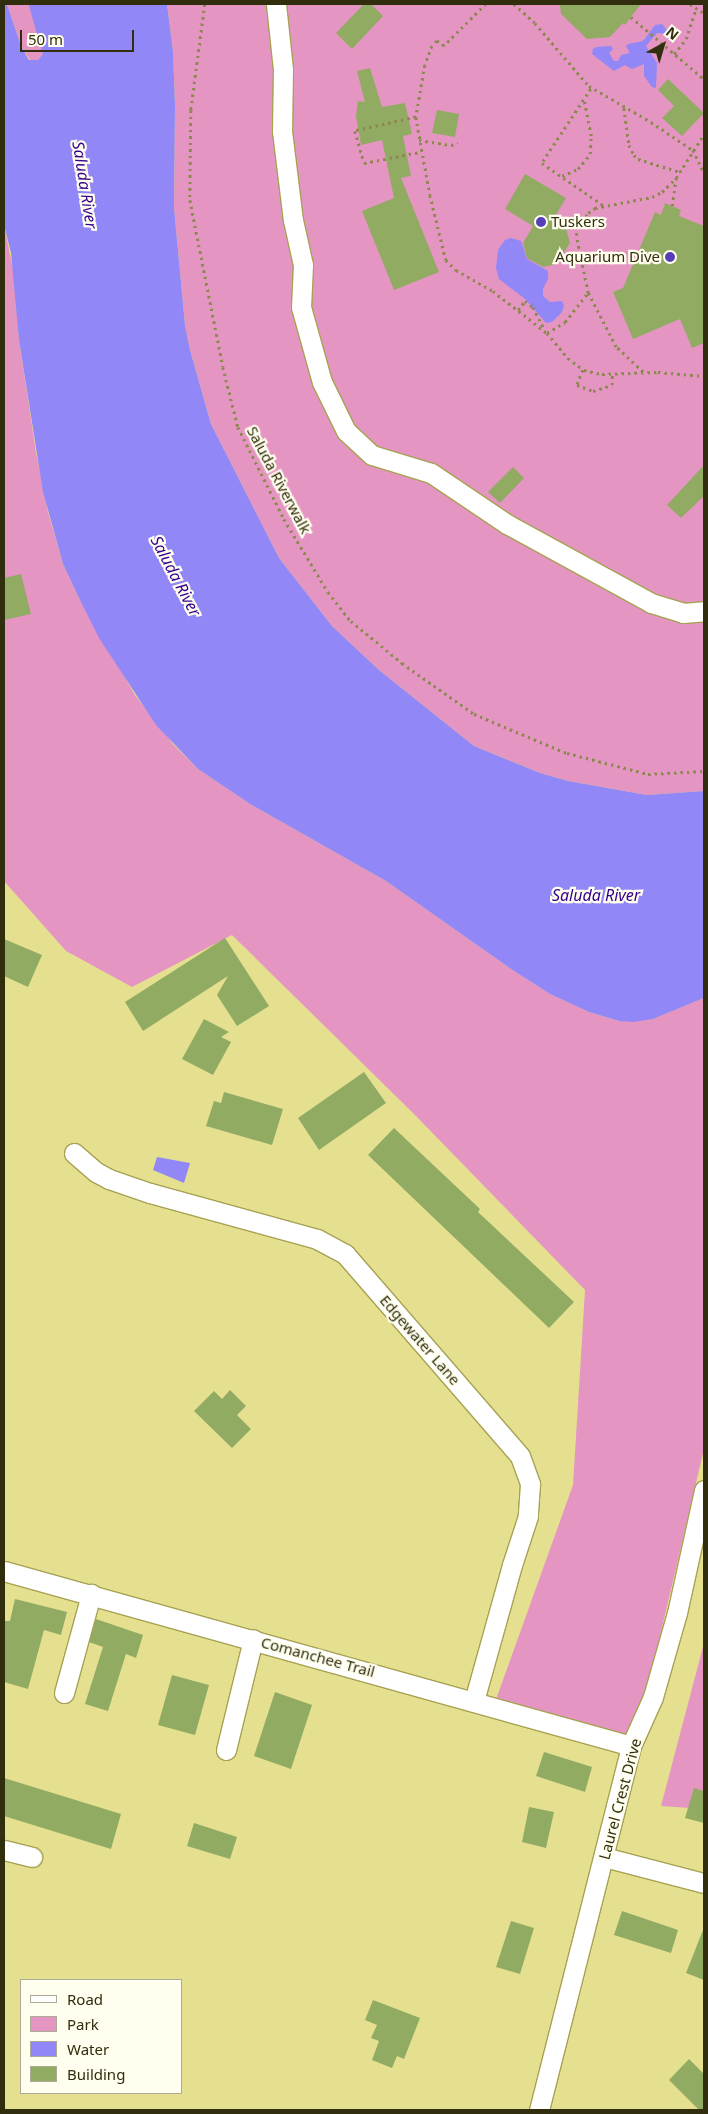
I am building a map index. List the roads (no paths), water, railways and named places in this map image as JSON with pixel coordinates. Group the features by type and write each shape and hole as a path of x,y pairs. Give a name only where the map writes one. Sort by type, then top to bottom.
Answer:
{"street":[{"path":"276,4 283,69 282,131 293,220 303,265 301,307 322,382 346,431 372,455 430,473 507,524 651,604 683,613 704,611"},
{"name":"Edgewater Lane","path":"74,1152 96,1172 108,1178 150,1193 332,1246 355,1265 520,1456 530,1484 528,1516 512,1564 474,1701"},
{"name":"Laurel Crest Drive","path":"539,2110 631,1746 653,1697 677,1613 704,1490"},
{"name":"Comanchee Trail","path":"4,1570 631,1746"},
{"path":"64,1693 91,1594"},
{"path":"226,1750 253,1639"},
{"path":"4,1850 32,1858"},
{"path":"604,1857 704,1883"}],"water":[{"name":"Saluda River","path":"4,4 7,4 21,46 29,60 38,60 55,39 49,4 167,4 173,51 175,105 174,208 185,325 190,350 211,424 279,558 332,626 379,670 474,746 540,773 568,781 647,795 704,791 704,998 653,1019 633,1022 619,1021 589,1012 550,994 511,969 386,881 250,804 198,769 156,725 99,638 78,596 63,564 43,492 19,340 11,253 4,225"},
{"path":"662,24 667,30 666,34 657,33 646,46 657,63 656,88 652,87 644,76 644,64 632,69 625,65 614,71 592,54 593,49 596,47 611,46 613,49 609,53 614,61 618,61 621,55 630,53 626,46 628,44 643,41 655,25"},
{"path":"511,238 521,241 527,259 548,271 548,279 543,289 543,296 550,302 562,301 564,306 562,312 552,322 546,323 525,299 499,279 496,268 498,250 505,240"},
{"path":"157,1157 190,1163 184,1183 153,1170"}],"waterway":[{"name":"Saluda River","path":"43,4 64,77"}],"place":[{"name":"Tuskers","path":"541,222"},
{"name":"Aquarium Dive","path":"670,257"}]}
